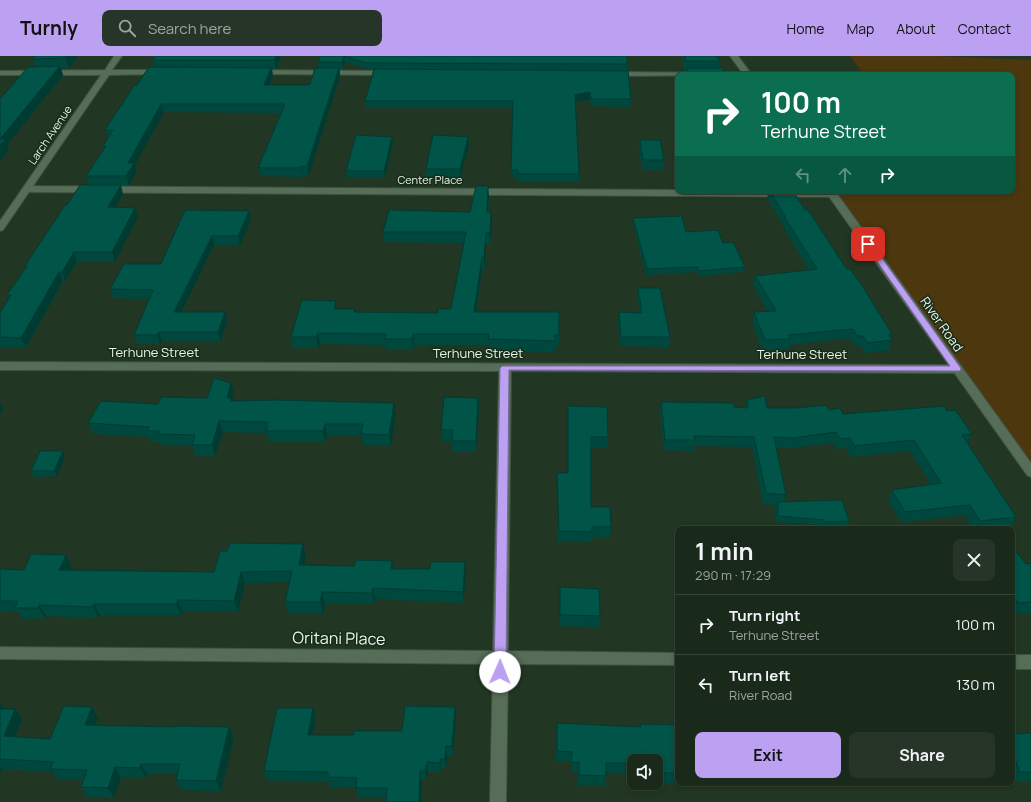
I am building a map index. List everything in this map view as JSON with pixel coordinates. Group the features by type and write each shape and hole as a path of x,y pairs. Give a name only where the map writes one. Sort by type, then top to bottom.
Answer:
{"street":[{"name":"Larch Avenue","path":"0,228 118,56"},
{"path":"734,56 746,72"},
{"path":"0,73 107,71 170,72"},
{"path":"249,72 399,73"},
{"path":"605,74 675,74"},
{"name":"Center Place","path":"26,189 675,192"},
{"name":"River Road","path":"833,194 1031,472"},
{"name":"Terhune Street","path":"0,366 957,369"},
{"path":"498,802 505,368"},
{"name":"Oritani Place","path":"0,653 675,659"},
{"path":"1015,662 1031,662"}],"shaded area":[{"path":"850,56 935,56 1031,60 1031,472 832,194 1015,194 1015,72 862,72"}],"building":[{"path":"35,56 67,56 65,58 33,59"},
{"path":"155,56 276,56 274,60 153,60"},
{"path":"320,56 344,56 342,62 318,62"},
{"path":"344,56 627,56 627,64 366,63"},
{"path":"685,56 717,56 720,61 686,61"},
{"path":"60,66 0,139 0,99 28,67"},
{"path":"149,67 271,68 264,85 308,85 310,84 315,68 339,68 307,166 302,166 301,168 258,168 285,104 161,104 128,163 134,163 126,176 86,176 106,146 103,146 113,130 105,130 134,86 137,85"},
{"path":"687,68 722,68 723,72 688,72"},
{"path":"374,69 628,71 631,99 591,99 590,92 575,95 579,174 518,174 518,170 511,170 513,101 365,101"},
{"path":"356,135 392,137 384,171 346,171"},
{"path":"433,135 468,137 460,169 426,169"},
{"path":"0,139 5,139 0,146"},
{"path":"640,140 660,140 664,160 643,160"},
{"path":"80,185 121,185 108,207 135,208 112,252 74,252 62,272 59,272 21,338 0,337 0,313 11,295 7,295 65,205 67,205"},
{"path":"476,186 488,186 487,212 491,212 490,233 486,233 484,258 482,258 474,312 559,312 559,335 555,335 555,341 488,339 489,334 413,334 412,339 385,339 386,334 318,333 316,337 291,337 302,300 336,301 334,309 355,309 354,312 438,313 438,309 451,309 466,232 383,232 389,210 470,212"},
{"path":"772,194 795,194 805,210 808,210 844,265 847,269 850,269 861,284 892,334 889,334 892,340 868,343 863,336 857,336 853,329 789,335 790,339 765,340 754,312 776,311 755,276 817,269"},
{"path":"185,210 249,211 238,236 212,236 174,312 225,312 218,332 159,332 157,335 134,335 153,290 110,289 124,264 161,264"},
{"path":"682,216 686,232 718,230 723,243 733,242 745,267 699,271 698,267 647,269 633,218"},
{"path":"638,288 660,288 670,337 621,337 619,312 642,313"},
{"path":"214,378 231,383 227,398 231,398 231,401 275,400 394,403 389,435 361,434 363,424 325,424 323,431 266,431 268,422 219,421 212,445 192,445 195,435 158,434 159,431 147,431 149,427 88,423 101,401 158,404 161,397 207,398"},
{"path":"765,396 767,408 796,408 826,405 829,410 840,408 843,414 944,406 947,411 955,410 972,434 962,435 1016,517 980,521 970,505 905,512 892,490 941,483 914,440 854,446 850,438 840,439 836,432 793,438 774,437 786,495 766,493 754,437 694,436 695,440 665,440 661,402 733,403 734,407 748,408 747,400"},
{"path":"444,397 478,398 476,441 452,441 453,430 441,430"},
{"path":"568,406 607,407 608,437 591,437 591,507 610,507 611,527 592,527 592,532 559,531 557,473 568,473"},
{"path":"40,451 63,451 54,471 31,471"},
{"path":"842,500 849,521 825,522 824,520 778,516 778,502"},
{"path":"230,543 303,544 299,565 354,566 356,560 392,561 391,569 430,569 431,562 465,562 463,592 373,588 372,593 322,592 320,602 285,602 292,571 241,572 234,601 178,600 176,604 94,604 93,607 39,605 38,608 15,608 18,601 0,601 0,569 24,570 31,554 66,555 59,570 214,572 220,551 227,551"},
{"path":"1015,550 1026,564 1031,563 1031,602 1017,603"},
{"path":"560,587 599,589 600,616 560,615"},
{"path":"64,706 92,707 85,725 229,727 216,781 176,780 180,764 141,764 140,768 115,767 108,788 81,787 87,770 50,769 53,762 0,759 0,709 15,709 4,736 50,739"},
{"path":"405,706 455,707 452,746 446,746 445,759 440,759 440,763 427,762 425,771 420,771 419,802 386,802 387,788 356,788 357,778 328,777 328,772 264,771 277,708 313,708 308,735 353,735 354,731 402,731"},
{"path":"557,723 641,727 640,724 675,725 675,773 663,773 663,754 627,754 627,763 606,763 606,776 579,775 579,762 571,762 572,752 557,751"},
{"path":"1031,733 1031,772 1020,772 1015,760 1015,734"}],"route":[{"path":"500,672 505,368 957,369 868,244"}]}
